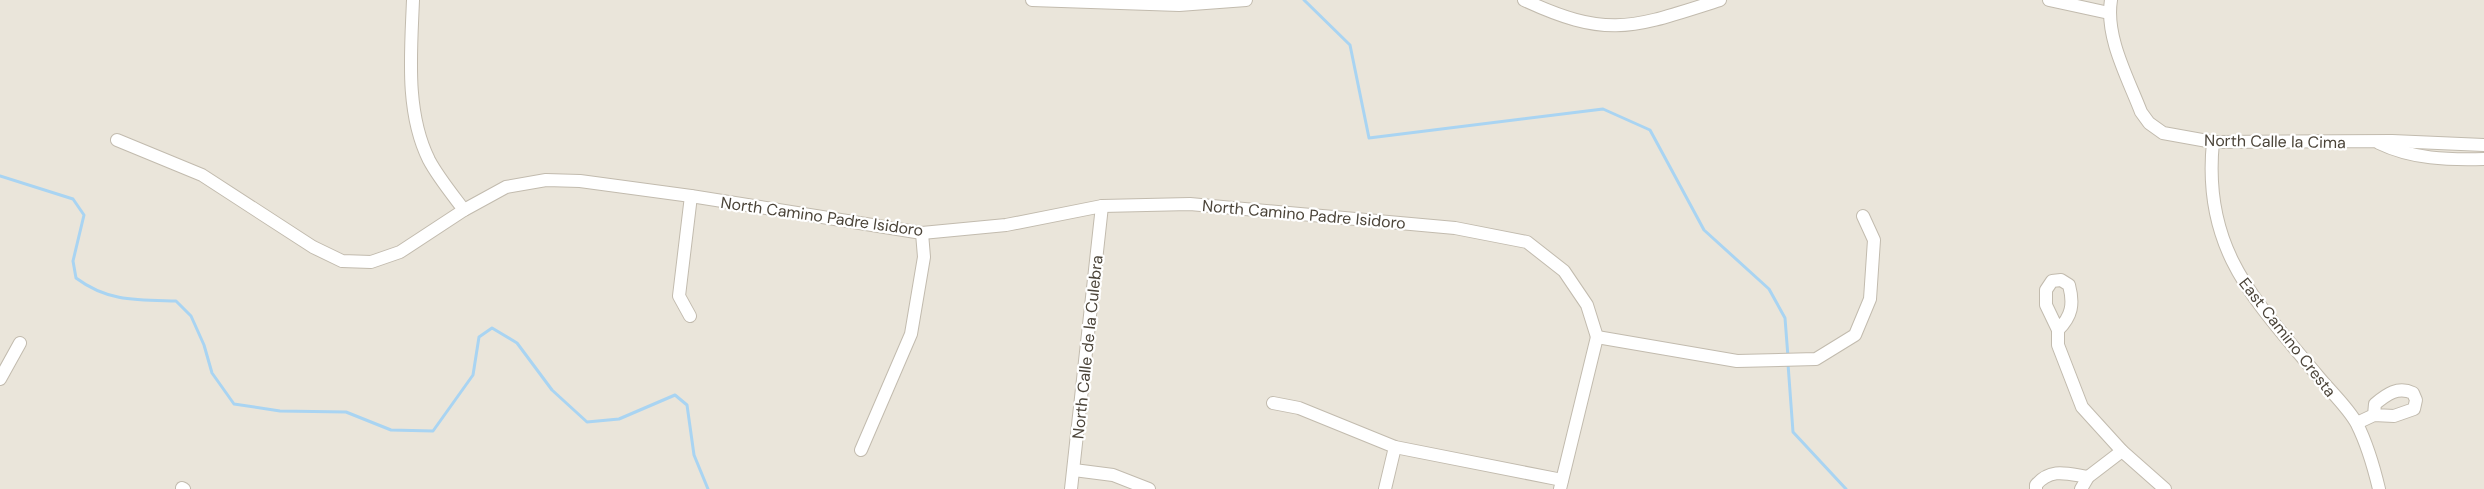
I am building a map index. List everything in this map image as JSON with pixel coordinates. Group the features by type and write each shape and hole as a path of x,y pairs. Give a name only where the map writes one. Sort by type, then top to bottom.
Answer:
{"street":[{"path":"413,0 411,60 416,122 429,160 464,210"},
{"path":"1032,0 1179,5 1246,0"},
{"path":"1524,0 1563,17 1596,25 1622,27 1648,22 1720,0"},
{"path":"2049,0 2109,13 2111,0"},
{"name":"North Calle la Cima","path":"2109,13 2113,36 2141,112 2149,123 2163,133 2212,142 2378,143 2392,141 2484,145"},
{"name":"North Camino Padre Isidoro","path":"117,140 202,175 312,247 342,261 371,262 400,252 464,210 507,187 546,180 580,181 691,196 922,233 1006,225 1102,206 1190,204 1455,228 1527,242 1564,271 1587,305 1598,337"},
{"name":"East Camino Cresta","path":"2212,142 2210,164 2217,223 2229,258 2250,294 2356,423 2379,489"},
{"name":"North Calle la Cima","path":"2378,143 2398,152 2430,158 2484,159"},
{"path":"690,316 679,296 691,196"},
{"name":"North Calle de la Culebra","path":"1071,489 1102,206"},
{"path":"1273,403 1299,408 1395,447 1561,485 1598,337 1737,361 1816,359 1855,334 1870,299 1874,240 1863,216"},
{"path":"861,450 911,334 924,257 922,233"},
{"path":"2058,330 2058,345 2082,407 2122,451 2165,489"},
{"path":"0,379 20,343"},
{"path":"2356,423 2373,415"},
{"path":"1385,489 1395,447"},
{"path":"2081,489 2088,477 2122,451"},
{"path":"1074,470 1113,475 1149,489"},
{"path":"2036,489 2036,485 2043,477 2060,472 2088,477"}],"shaded area":[{"path":"0,0 2484,0 2484,489 0,489"}],"waterway":[{"path":"1304,0 1350,45 1369,138 1603,109 1650,130 1704,230 1769,289 1785,318 1788,357"},
{"path":"0,176 73,199 84,215 73,261 76,278 112,296 136,300 176,301 191,316 204,345 212,373 234,404 280,411 346,412 391,430 433,431 473,375 479,337 492,328 517,343 552,390 587,422 619,419 675,395 687,405 694,455 708,489"},
{"path":"1788,364 1793,432 1846,489"}]}
